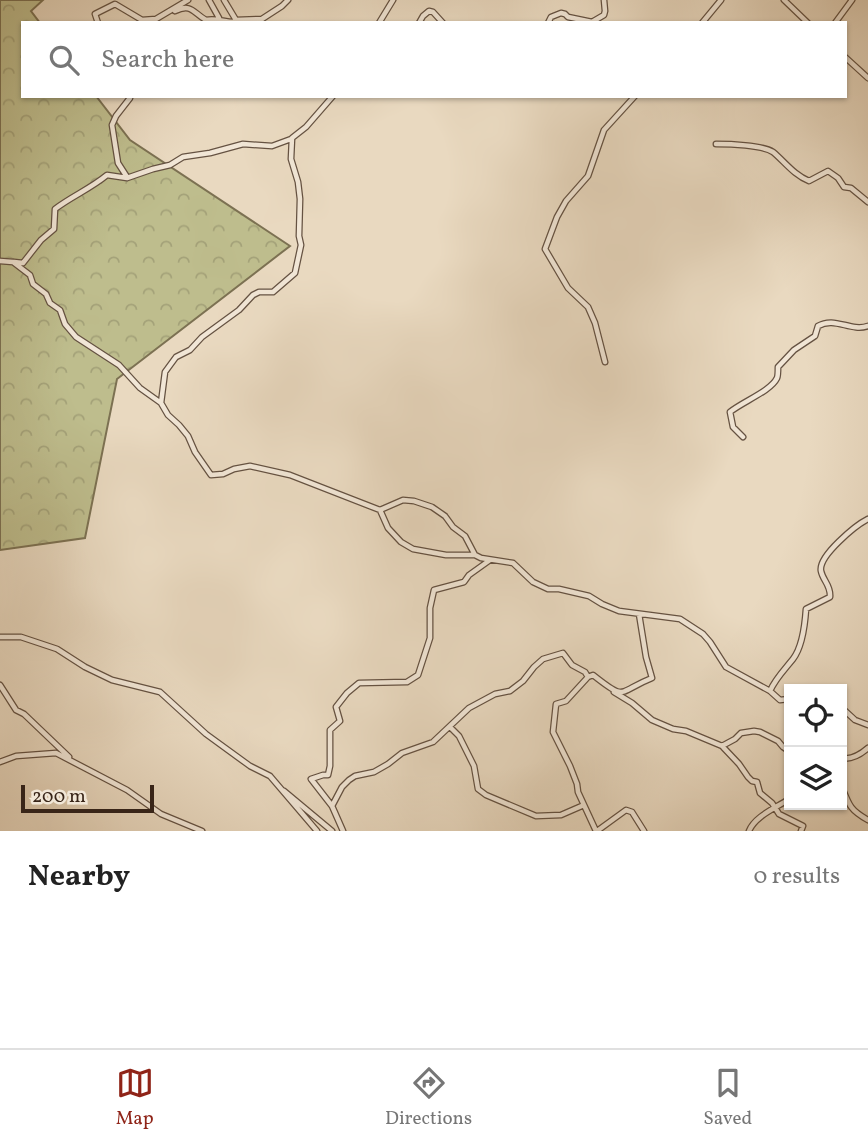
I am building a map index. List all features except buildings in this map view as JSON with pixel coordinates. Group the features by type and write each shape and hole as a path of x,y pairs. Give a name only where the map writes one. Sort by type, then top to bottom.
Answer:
{"street":[{"path":"97,21 95,14 115,4 142,20 156,19 188,0"},
{"path":"209,0 220,19"},
{"path":"224,0 236,20 262,19 288,0"},
{"path":"381,21 393,0"},
{"path":"594,21 604,15 604,0"},
{"path":"704,21 722,0"},
{"path":"784,0 806,21"},
{"path":"836,21 852,0"},
{"path":"171,11 190,8 206,20 225,21"},
{"path":"420,21 429,11 441,21"},
{"path":"549,21 551,17 561,13 587,21"},
{"path":"847,59 868,78"},
{"path":"127,178 118,163 112,125 130,98"},
{"path":"0,261 23,263 41,240 54,229 55,209 74,195 90,189 107,175 127,178 170,165 183,157 243,144 272,146 292,138 306,127 330,98"},
{"path":"605,362 588,306 568,288 545,249 566,201 587,176 604,130 633,98"},
{"path":"161,403 165,372 176,357 239,310 253,295 273,292 295,274 301,245 300,199 291,159 292,138"},
{"path":"716,144 771,151 801,178 809,181 828,171 838,178 844,187 850,188 868,202"},
{"path":"13,262 30,275 33,284 60,310 65,324 76,337 119,365 140,388 161,403 168,415 188,436 211,475 250,466 290,475 380,510 403,500 414,501 445,516 453,527 465,536 475,555"},
{"path":"743,437 733,427 730,412 769,388 778,376 778,367 794,350 815,336 818,326 831,321 853,328 868,326"},
{"path":"380,510 388,528 401,542 413,549 446,555 475,555 513,563 533,582 548,589 589,596 620,611 680,619 703,634 726,667 770,691 780,700 784,700"},
{"path":"770,691 784,668 795,657 806,609 831,597 821,565 848,532 868,519"},
{"path":"343,831 332,806 311,779 328,775 330,730 340,722 336,707 359,683 407,682 418,675 430,638 430,608 434,590 464,582 469,575 490,560"},
{"path":"614,691 626,692 652,678 639,614"},
{"path":"0,637 21,637 57,649 112,680 160,692 206,734 250,766 270,776 317,831"},
{"path":"332,806 349,780 374,772 402,753 433,741 469,708 495,694 515,688 543,659 563,653 572,665 589,677"},
{"path":"644,831 632,813 626,810 597,831 553,732 556,704 566,701 593,674 652,720 722,746 740,764 748,777 757,782 760,793 779,814 803,826 801,831"},
{"path":"0,685 16,709 72,760"},
{"path":"847,713 855,720 868,725"},
{"path":"450,727 459,736 474,766 478,789 486,795 536,816 561,815 584,805"},
{"path":"722,746 736,739 741,733 754,731 778,741 784,748"},
{"path":"847,759 856,757 868,748"},
{"path":"0,762 16,756 56,753 127,790 161,814 202,831"},
{"path":"280,787 332,831"},
{"path":"847,801 855,813 868,820"},
{"path":"749,831 757,819 784,802"}],"green space":[{"path":"0,0 43,0 31,11 38,21 21,21 21,98 98,98 130,140 290,246 117,379 85,538 0,550"}]}
